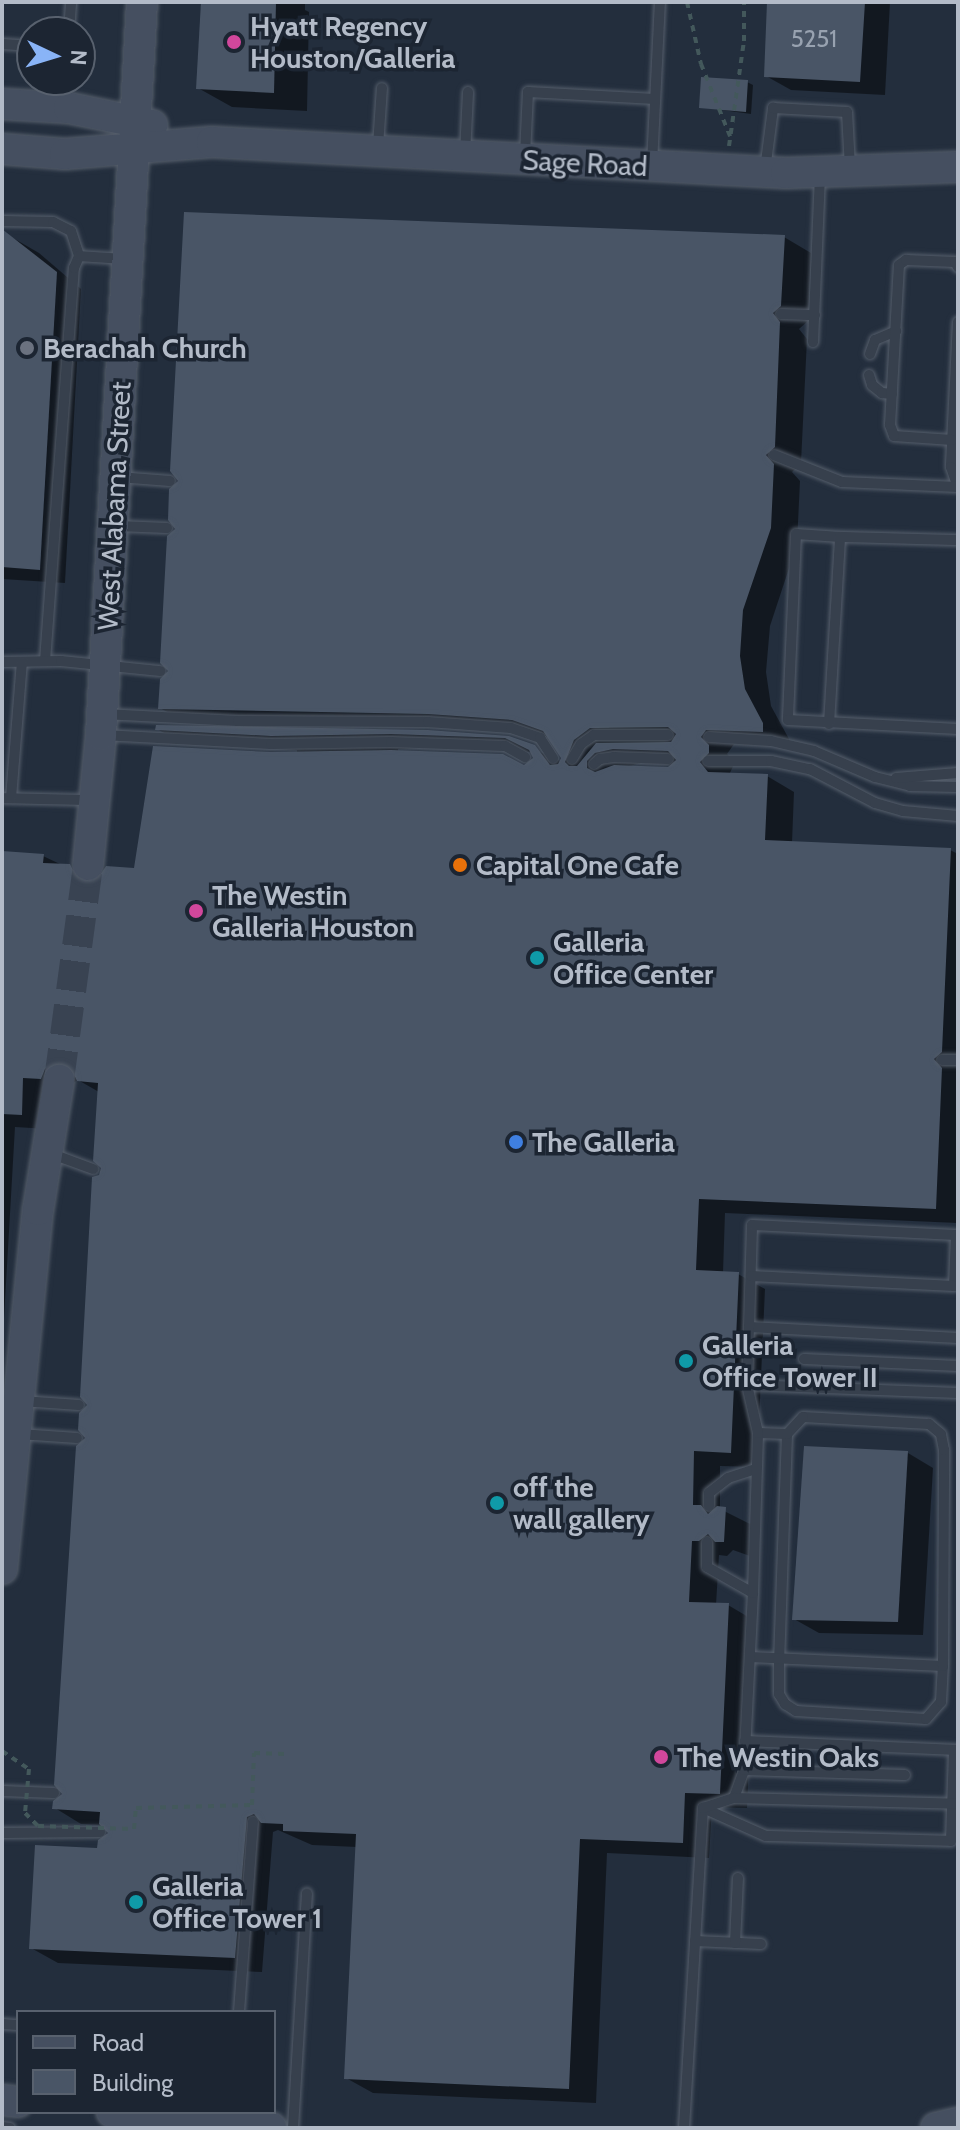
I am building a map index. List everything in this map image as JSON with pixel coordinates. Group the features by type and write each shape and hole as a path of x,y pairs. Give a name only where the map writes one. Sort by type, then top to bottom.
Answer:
{"main road":[{"name":"West Alabama Street","path":"88,865 97,800 102,725 142,2"},
{"name":"Sage Road","path":"2,104 69,108 136,135 212,142 765,172 958,167"},
{"name":"Sage Road","path":"2,149 65,154 136,135"},
{"path":"2,1569 12,1420 38,1210 50,1153 59,1080"},
{"path":"152,2114 232,2118 271,2128"},
{"path":"936,2128 958,2123"}],"lane":[{"path":"652,166 660,2"},
{"path":"377,152 382,88"},
{"path":"465,156 468,92"},
{"path":"525,160 528,92 655,99"},
{"path":"765,172 773,108 847,112 835,170 813,342"},
{"path":"2,221 53,222 71,231 79,256 74,268 70,312 45,661"},
{"path":"79,256 129,259"},
{"path":"952,440 894,436 890,425 899,265 906,260 955,262 958,267"},
{"path":"781,314 815,315"},
{"path":"774,455 842,482 958,487 951,467 958,322"},
{"path":"870,354 875,340 896,331"},
{"path":"869,375 872,385 882,393 892,394"},
{"path":"116,477 170,481"},
{"path":"113,525 167,528"},
{"path":"958,540 796,534 788,720 958,729"},
{"path":"829,724 840,537"},
{"path":"2,662 45,661 160,671"},
{"path":"22,662 6,798 97,800"},
{"path":"102,725 238,721 428,722 511,728 540,738 553,758"},
{"path":"102,725 271,744 391,742 505,746 525,757"},
{"path":"572,759 581,744 594,735 668,735"},
{"path":"709,737 771,741 814,751 875,777 910,786 958,787"},
{"path":"594,764 600,759 614,757 668,759"},
{"path":"708,761 771,761 810,769 875,803 903,811 958,816"},
{"path":"875,777 916,778 958,773"},
{"path":"942,1060 958,1060"},
{"path":"50,1153 93,1169"},
{"path":"734,1798 744,1770 753,1593 758,1433 747,1385 752,1225 956,1235 954,1286 751,1276"},
{"path":"749,1327 958,1338"},
{"path":"804,1359 958,1366"},
{"path":"747,1385 958,1393"},
{"path":"12,1420 79,1405"},
{"path":"803,1417 929,1424 941,1434 944,1450 941,1702 926,1719 796,1711 785,1704 779,1694 779,1659 787,1434 793,1423 803,1417"},
{"path":"12,1420 77,1438"},
{"path":"758,1433 787,1434"},
{"path":"709,1506 709,1493 728,1478 756,1469"},
{"path":"707,1542 707,1567 753,1593"},
{"path":"750,1657 943,1666"},
{"path":"703,1808 766,1836 951,1841 956,1750 745,1741"},
{"path":"744,1770 905,1775"},
{"path":"2,1791 54,1793"},
{"path":"703,1808 734,1798 955,1804"},
{"path":"684,2128 703,1808"},
{"path":"239,2010 253,1822"},
{"path":"2,1833 100,1832"},
{"path":"735,1943 738,1878"},
{"path":"293,2128 307,1893"},
{"path":"695,1941 761,1944"},
{"path":"2,2127 10,2128"}],"path":[{"path":"687,2 701,64 731,137"},
{"path":"725,170 744,41 744,2"},
{"path":"2,1751 29,1769 25,1813 38,1826 134,1829 136,1808 252,1805 254,1753 285,1754"}],"building":[{"name":"Hyatt Regency Houston/Galleria","path":"201,2 276,2 274,93 196,89"},
{"path":"767,2 865,2 860,82 764,77"},
{"path":"701,77 748,80 746,112 699,108"},
{"name":"The Galleria","path":"184,212 785,235 781,306 773,313 780,322 775,447 766,455 774,464 771,528 743,610 740,656 745,689 763,723 763,732 706,730 701,737 709,745 709,753 700,762 708,772 768,774 765,840 951,848 942,1052 934,1059 942,1068 936,1209 699,1199 696,1270 739,1272 731,1453 694,1451 693,1505 701,1505 708,1514 717,1506 726,1507 724,1542 715,1542 708,1534 699,1541 692,1541 689,1602 729,1603 720,1794 685,1793 683,1843 580,1839 569,2089 344,2079 356,1834 283,1831 283,1824 261,1823 254,1814 247,1817 235,1958 29,1949 35,1845 97,1848 98,1840 108,1833 99,1824 100,1812 52,1809 53,1801 62,1794 54,1785 76,1446 85,1438 78,1430 79,1413 87,1405 80,1397 92,1177 99,1175 101,1168 93,1161 98,1083 77,1081 70,1066 53,1063 45,1069 41,1079 23,1078 22,1115 2,1114 2,851 44,854 43,863 70,864 77,879 85,883 96,881 106,866 134,868 153,746 271,752 391,750 503,754 524,765 533,758 529,750 505,738 391,734 271,736 155,730 156,725 428,730 509,736 535,745 550,765 558,764 561,758 543,731 512,720 428,714 158,709 160,679 168,671 160,663 167,536 175,529 168,520 169,489 178,481 170,471","holes":["668,727 676,734 671,742 596,743 577,766 569,766 565,762 574,740 590,728","613,749 668,751 676,760 668,767 614,765 595,772 587,768 587,761 595,753"]},
{"name":"Berachah Church","path":"2,229 57,272 40,570 2,567"},
{"path":"804,1446 908,1451 898,1622 792,1620"}],"tunnel":[{"path":"59,1080 88,865"}],"place":[{"name":"Hyatt Regency Houston/Galleria","path":"234,42"},
{"name":"Berachah Church","path":"27,348"},
{"name":"Capital One Cafe","path":"460,865"},
{"name":"The Westin Galleria Houston","path":"196,911"},
{"name":"Galleria Office Center","path":"537,958"},
{"name":"The Galleria","path":"516,1142"},
{"name":"Galleria Office Tower II","path":"686,1361"},
{"name":"off the wall gallery","path":"497,1503"},
{"name":"The Westin Oaks","path":"661,1757"},
{"name":"Galleria Office Tower 1","path":"136,1902"}]}
